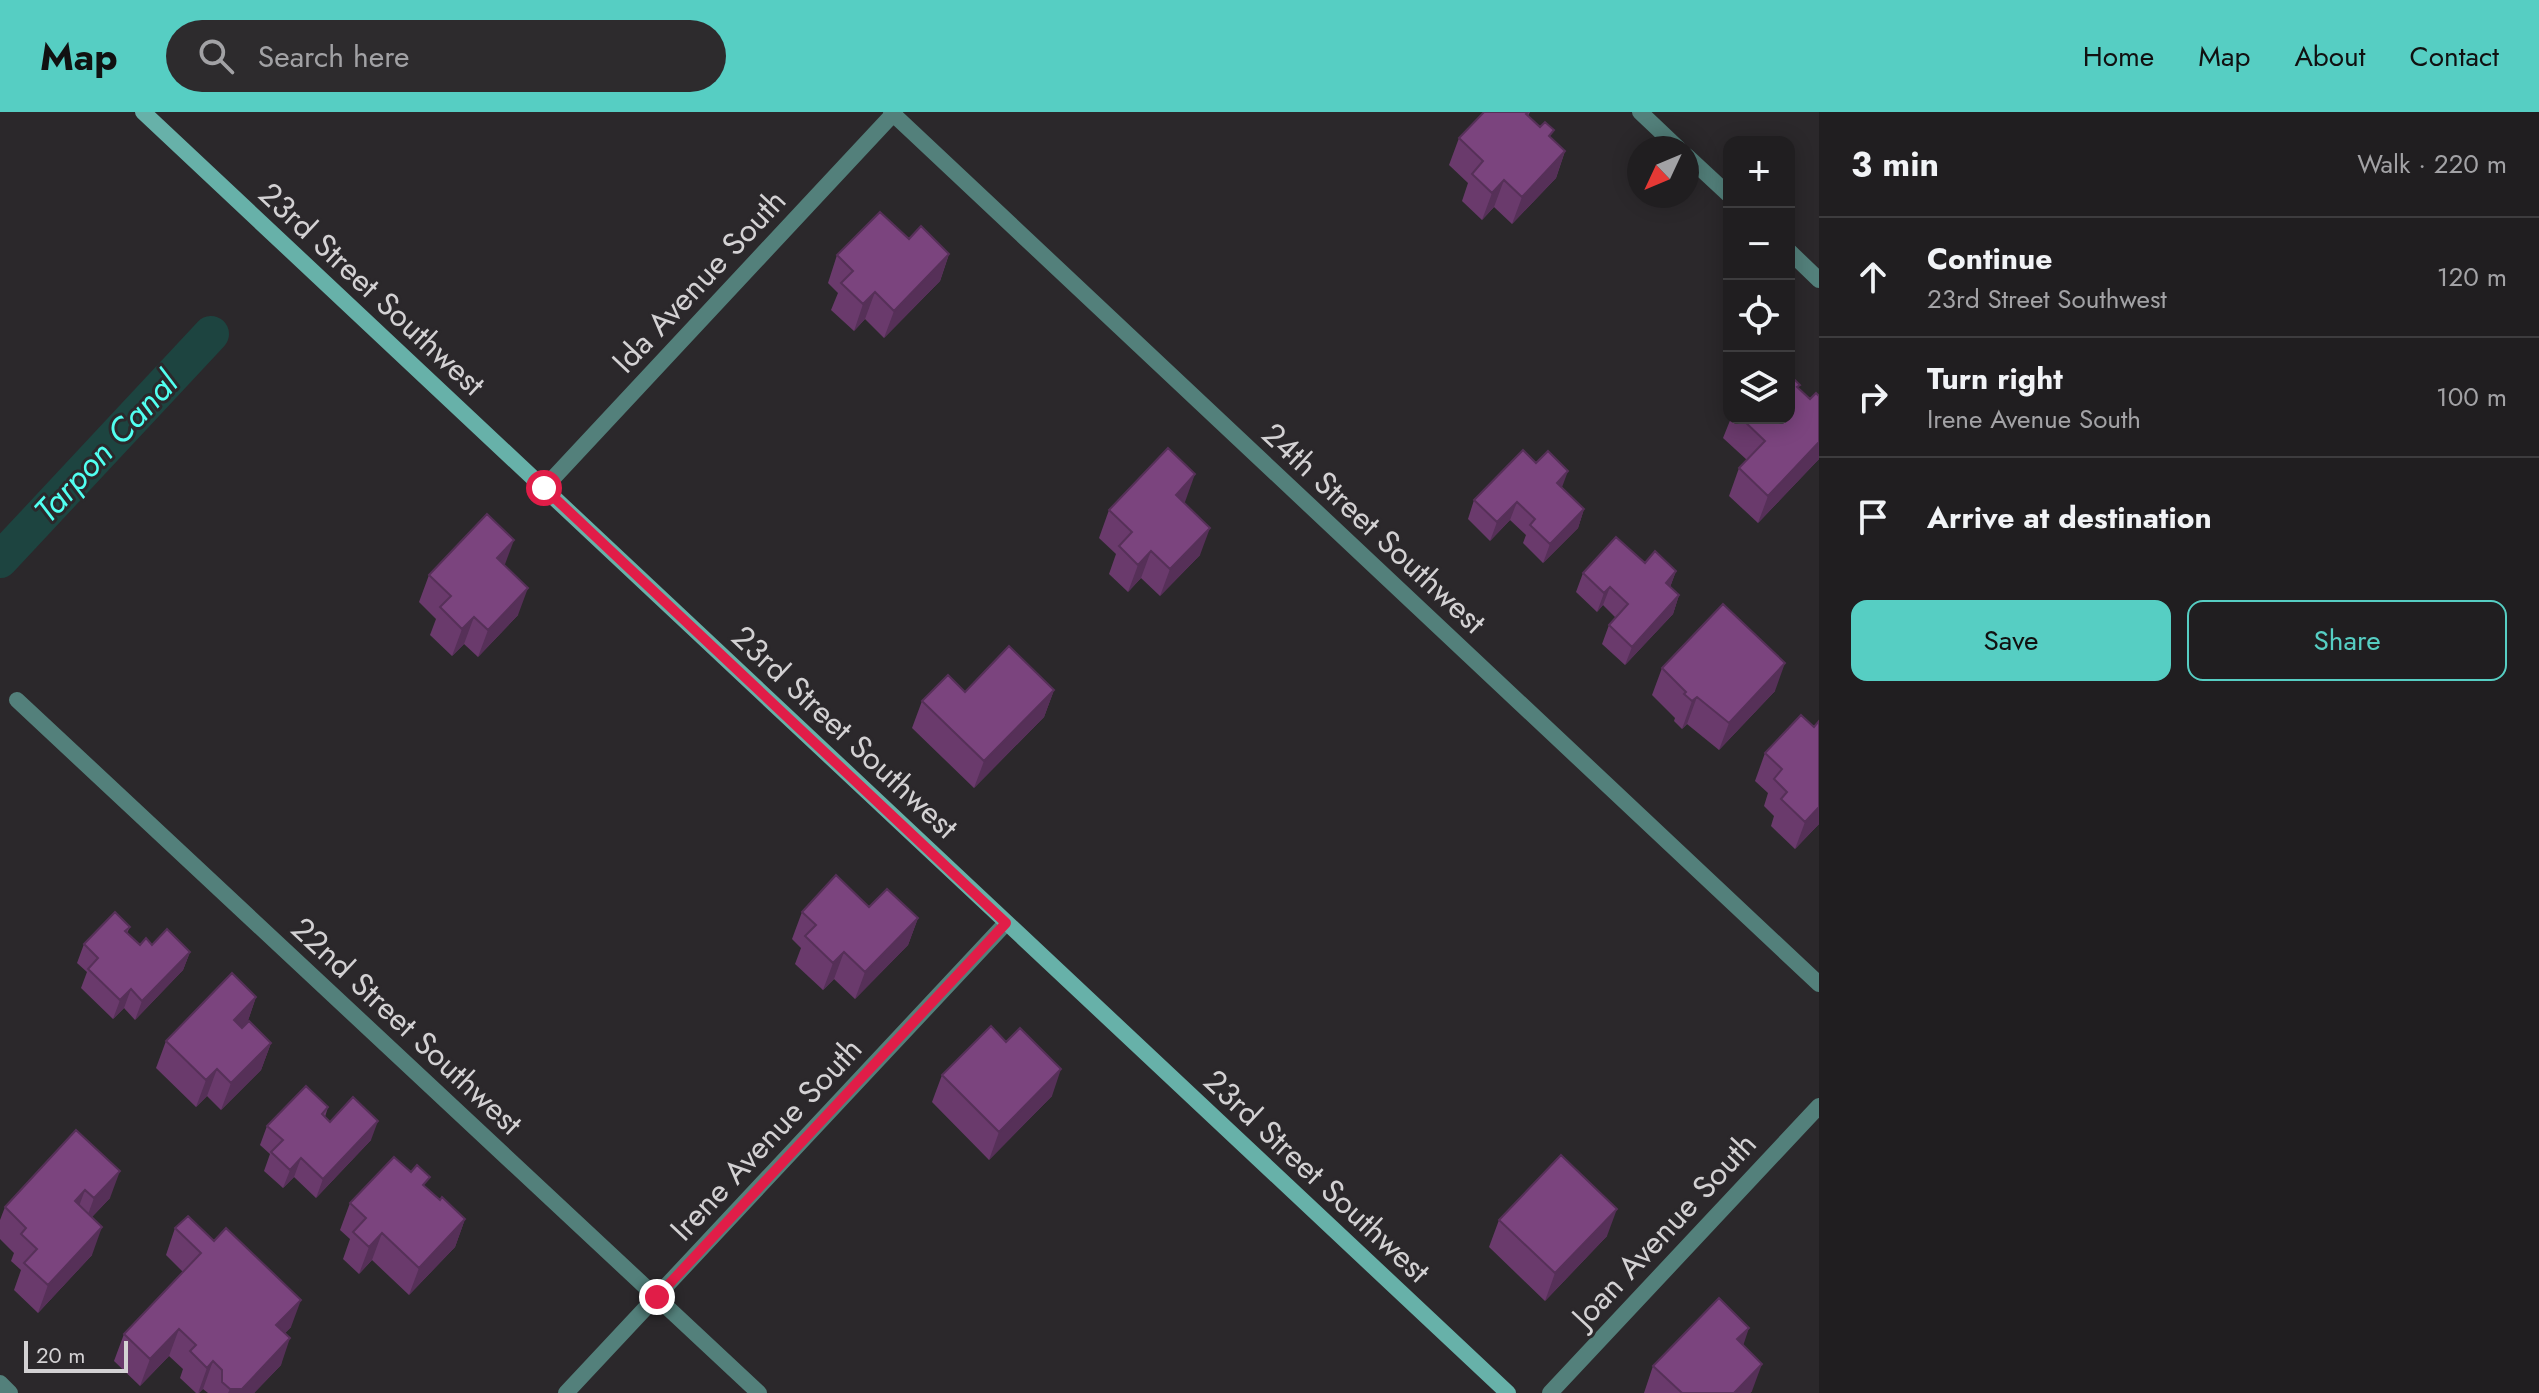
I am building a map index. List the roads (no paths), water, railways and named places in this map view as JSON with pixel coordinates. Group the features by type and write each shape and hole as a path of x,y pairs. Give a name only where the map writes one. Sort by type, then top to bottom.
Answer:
{"street":[{"name":"23rd Street Southwest","path":"143,112 1508,1393"},
{"path":"1640,112 1665,136"},
{"name":"Ida Avenue South","path":"544,488 893,113"},
{"name":"24th Street Southwest","path":"893,113 1819,984"},
{"path":"1699,167 1723,189"},
{"path":"1795,257 1819,280"},
{"name":"22nd Street Southwest","path":"17,700 759,1393"},
{"name":"Irene Avenue South","path":"566,1393 1006,923"},
{"name":"Joan Avenue South","path":"1550,1393 1819,1106"},
{"path":"0,1383 10,1393"}],"waterway":[{"name":"Tarpon Canal","path":"0,560 211,334"}]}
